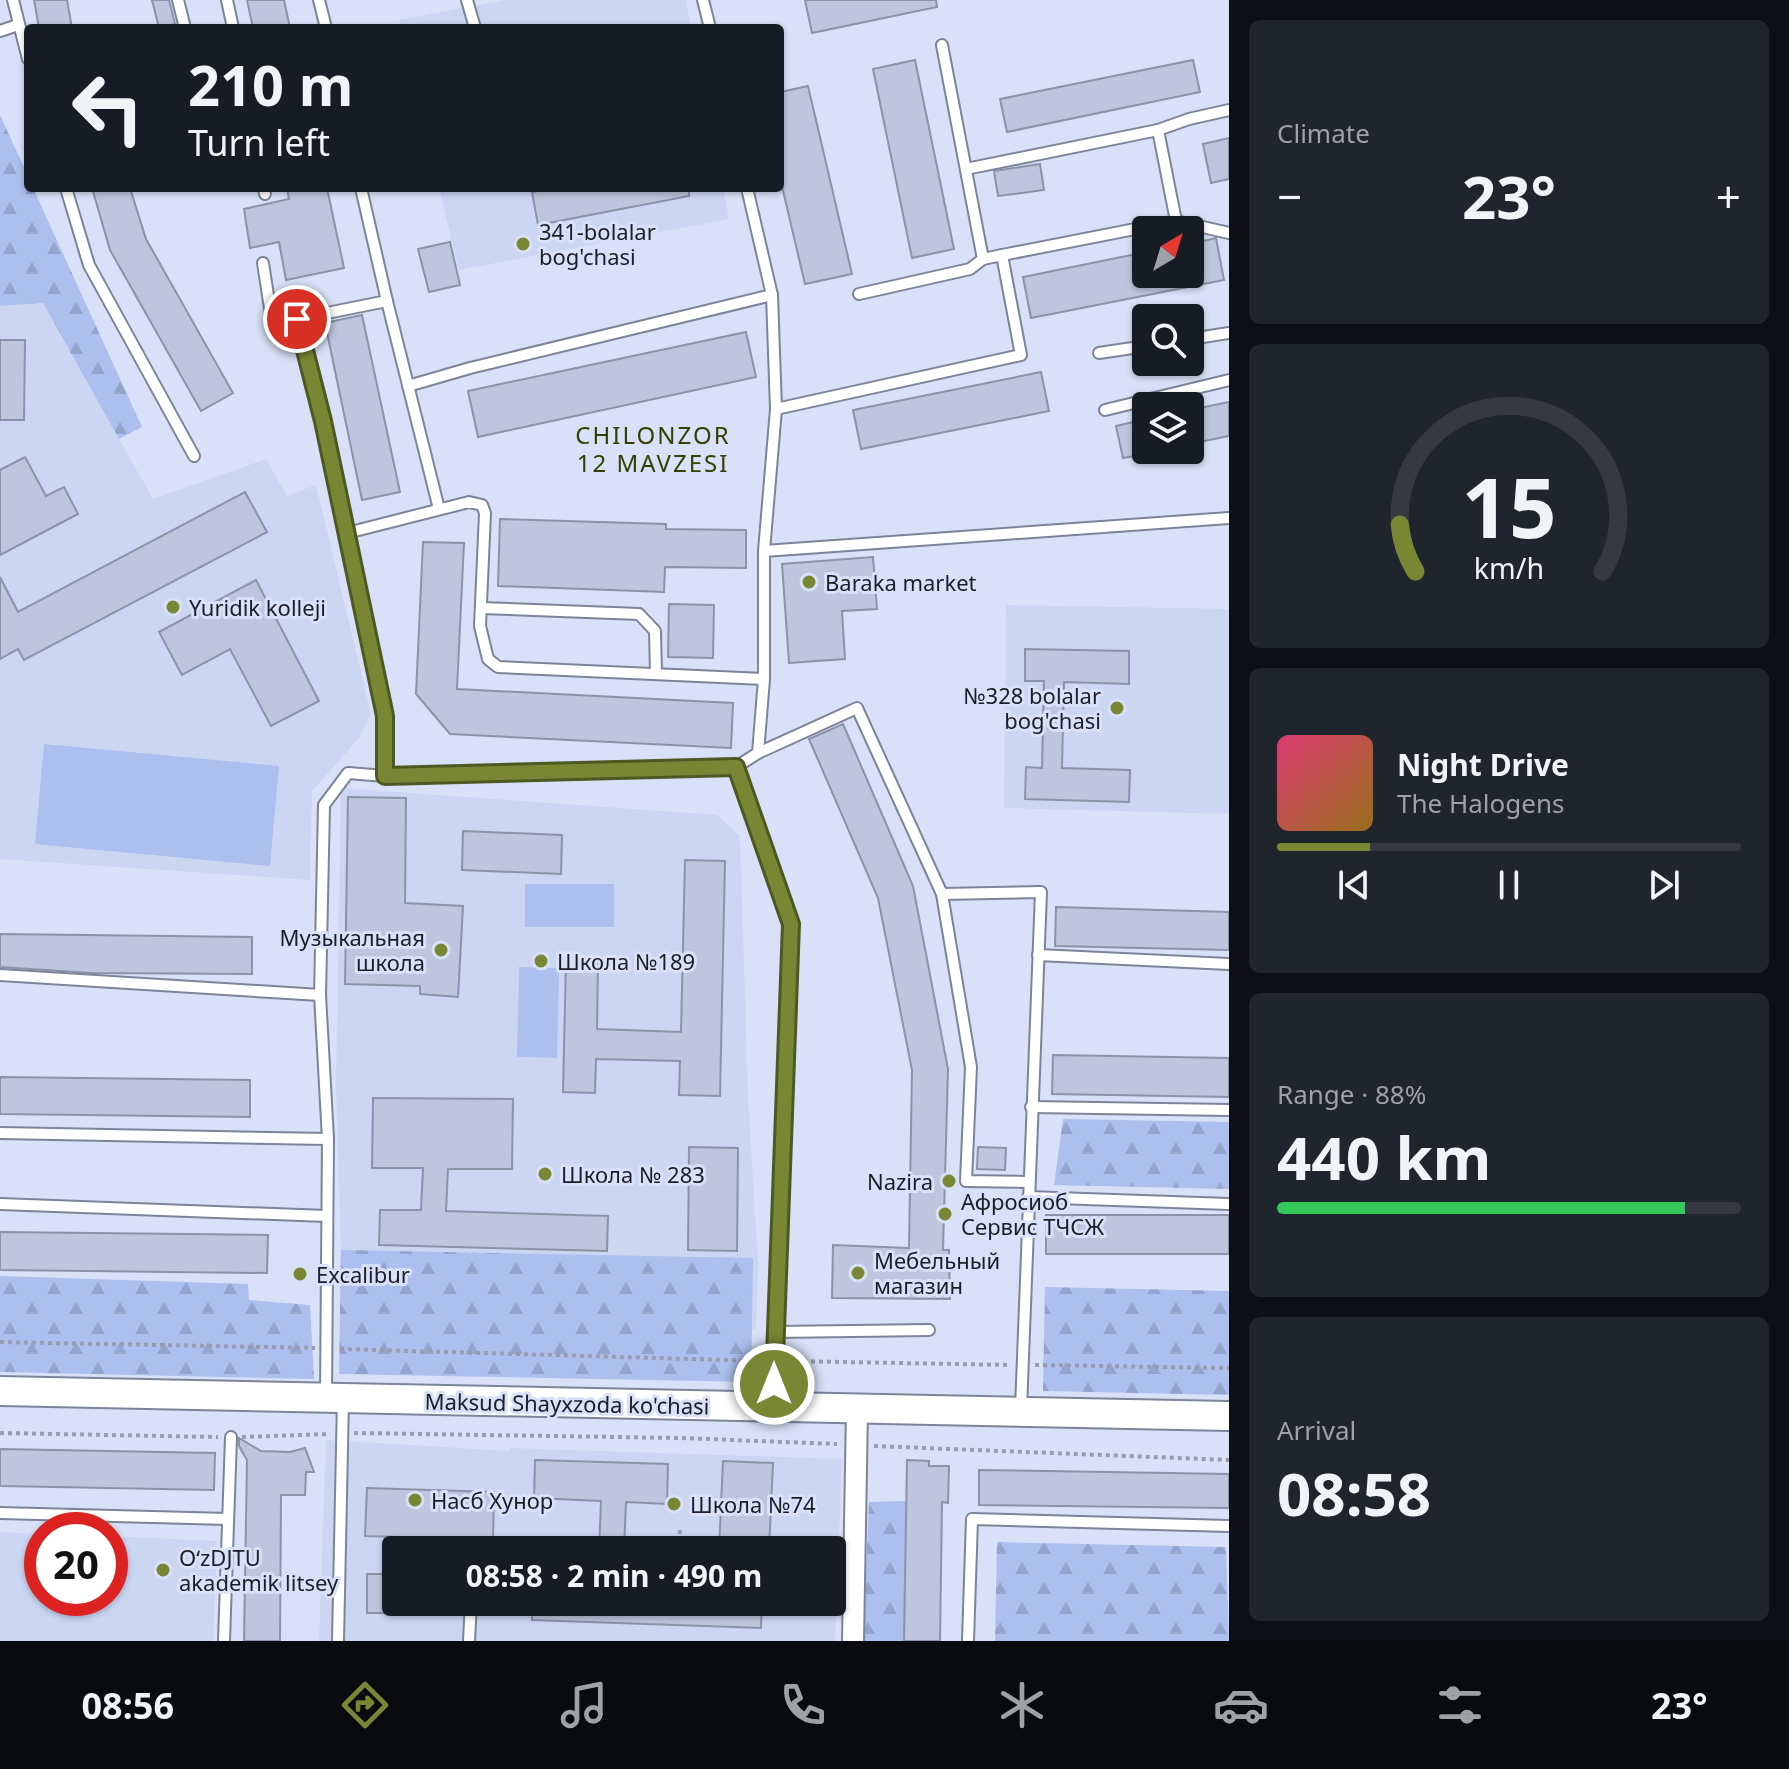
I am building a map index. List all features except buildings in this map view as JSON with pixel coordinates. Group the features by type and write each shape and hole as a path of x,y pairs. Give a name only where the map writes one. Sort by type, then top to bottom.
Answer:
{"street":[{"name":"Maksud Shayxzoda ko'chasi","path":"0,1391 1229,1416"},
{"path":"853,1641 857,1409"}],"lane":[{"path":"13,0 24,45"},
{"path":"178,0 184,24"},
{"path":"227,0 232,24"},
{"path":"319,0 325,24"},
{"path":"467,0 474,24"},
{"path":"703,0 709,24"},
{"path":"0,31 18,25"},
{"path":"942,45 983,259"},
{"path":"966,169 1158,130 1229,110"},
{"path":"1158,130 1175,216"},
{"path":"67,192 89,265 194,456"},
{"path":"362,192 439,509"},
{"path":"748,192 772,295 776,409 764,551 764,679 758,753"},
{"path":"1204,227 1229,233"},
{"path":"859,294 970,269 983,259 1132,230"},
{"path":"776,409 1021,355 1002,255"},
{"path":"263,263 271,315 297,319 387,301"},
{"path":"408,386 485,364 772,295"},
{"path":"297,319 347,533 385,716 385,776"},
{"path":"1204,337 1229,333"},
{"path":"1099,353 1132,348"},
{"path":"1105,410 1229,380"},
{"path":"347,533 469,502 482,505 485,513 480,626 488,659 498,667 764,679"},
{"path":"764,551 1229,518"},
{"path":"481,608 639,614 655,631 656,674"},
{"path":"338,1641 341,1433 327,1348 328,1139 320,995 324,805 348,773 385,776 736,767 758,753 857,708 942,894 971,1067 966,1181 1028,1182"},
{"path":"736,767 791,924 774,1407"},
{"path":"942,894 1041,892 1021,1412"},
{"path":"1038,955 1229,964"},
{"path":"0,975 320,995"},
{"path":"1031,1107 1229,1110"},
{"path":"0,1133 328,1139"},
{"path":"1028,1197 1229,1204"},
{"path":"0,1204 327,1216"},
{"path":"775,1332 929,1330"},
{"path":"224,1641 231,1437"},
{"path":"0,1513 228,1519"},
{"path":"968,1641 972,1519 1229,1526"},
{"path":"469,1641 470,1616"}],"path":[{"path":"0,1342 775,1361 1229,1368"},
{"path":"0,1433 231,1437 341,1433 681,1438 1229,1460"},
{"path":"680,1527 680,1536"}],"shaded area":[{"path":"505,0 686,0 690,24 400,24 399,20"},
{"name":"341-bolalar bog'chasi","path":"440,192 724,192 729,219 459,270"},
{"name":"Yuridik kolleji","path":"43,303 153,499 266,459 287,496 316,485 371,714 359,738 312,791 310,880 0,859 0,306"},
{"name":"№328 bolalar bog'chasi","path":"1006,605 1229,609 1229,814 1004,808"},
{"path":"341,788 717,815 740,836 748,1097 758,1264 756,1329 340,1322 336,1086"},
{"path":"326,1440 509,1451 510,1448 842,1459 839,1536 382,1536 382,1616 836,1616 835,1641 319,1641"},
{"name":"OʻzDJTU akademik litsey","path":"0,1532 24,1533 24,1616 128,1616 128,1537 217,1541 213,1641 0,1641"}],"green space":[{"path":"0,115 24,167 24,192 35,192 142,427 119,439 43,303 0,306"},
{"path":"44,744 279,766 270,866 35,844"},
{"path":"525,884 614,884 614,927 525,927"},
{"path":"519,967 559,968 557,1058 517,1057"},
{"path":"1063,1119 1229,1122 1229,1189 1054,1185"},
{"path":"341,1250 753,1258 751,1382 339,1374"},
{"path":"0,1276 248,1284 249,1300 310,1305 314,1379 0,1372"},
{"path":"1045,1287 1229,1291 1229,1395 1043,1391"},
{"path":"906,1501 904,1641 863,1641 869,1502"},
{"path":"997,1542 1226,1547 1229,1641 995,1641"}],"place":[{"name":"341-bolalar bog'chasi","path":"523,244"},
{"name":"Baraka market","path":"809,582"},
{"name":"Yuridik kolleji","path":"173,607"},
{"name":"№328 bolalar bog'chasi","path":"1117,708"},
{"name":"Музыкальная школа","path":"441,950"},
{"name":"Школа №189","path":"541,961"},
{"name":"Школа № 283","path":"545,1174"},
{"name":"Nazira","path":"949,1181"},
{"name":"Афросиоб Сервис ТЧСЖ","path":"945,1214"},
{"name":"Мебельный магазин","path":"858,1273"},
{"name":"Excalibur","path":"300,1274"},
{"name":"Насб Хунор","path":"415,1500"},
{"name":"Школа №74","path":"674,1504"},
{"name":"OʻzDJTU akademik litsey","path":"163,1570"}],"district":[{"name":"CHILONZOR 12 MAVZESI","path":"653,448"}],"route":[{"path":"297,319 323,421 385,716 385,776 736,767 791,924 774,1384"}]}
